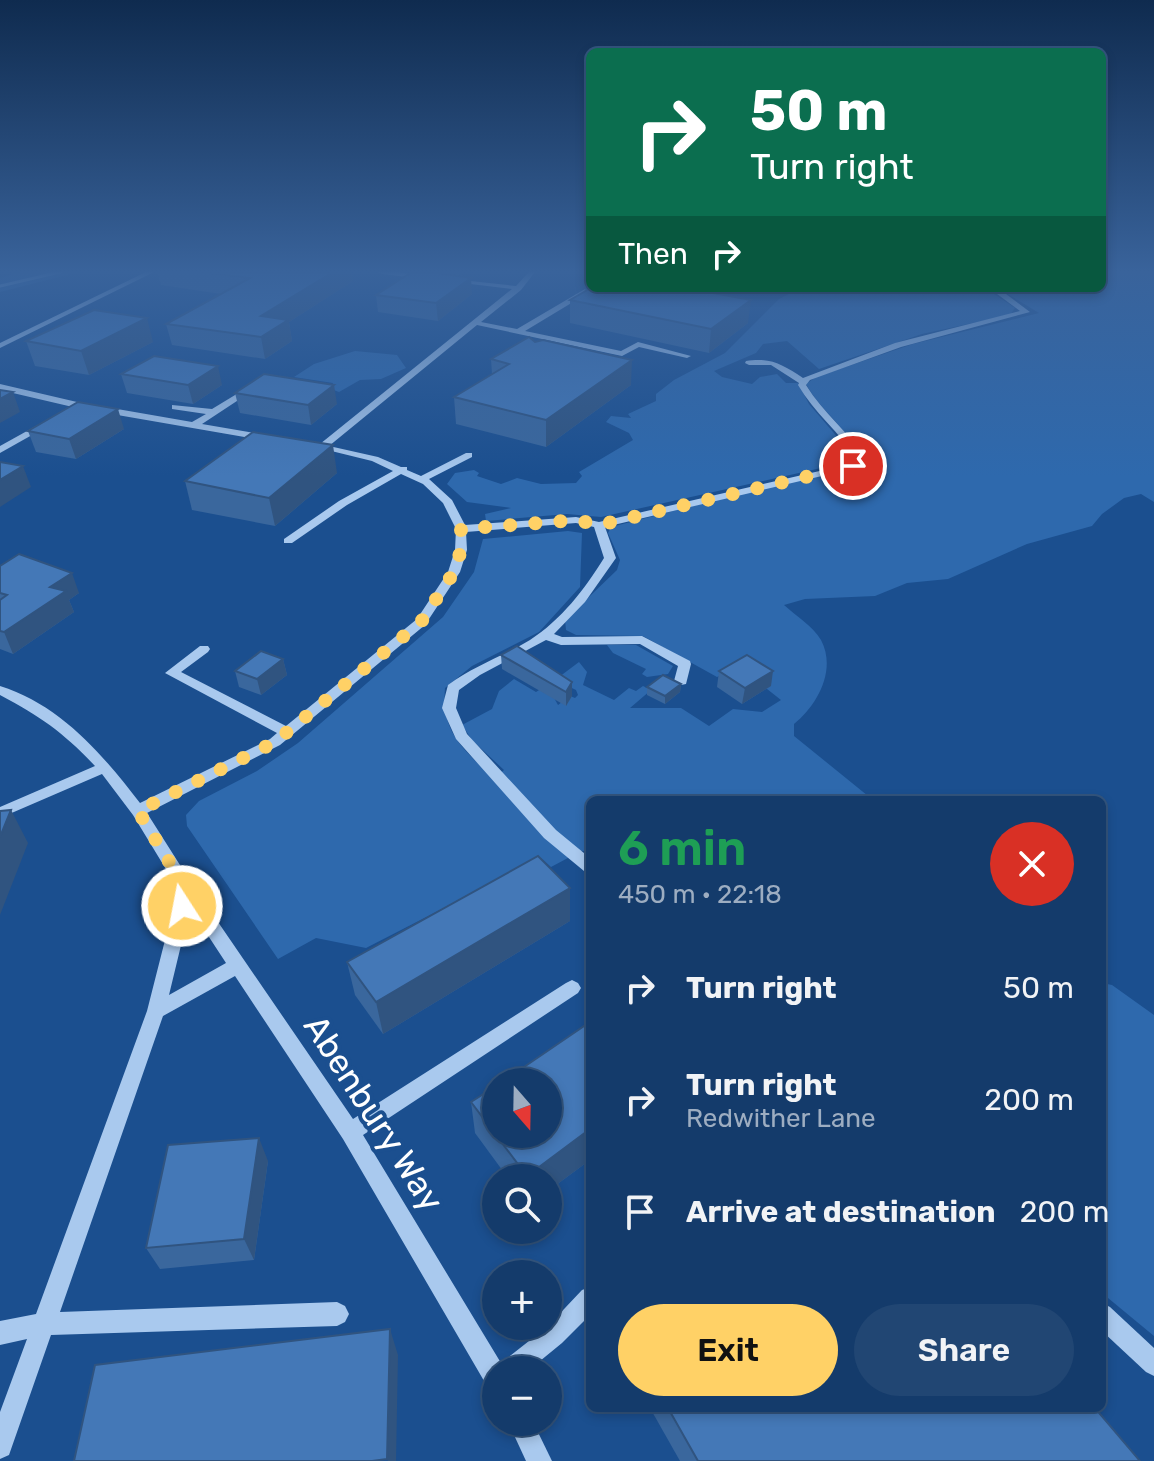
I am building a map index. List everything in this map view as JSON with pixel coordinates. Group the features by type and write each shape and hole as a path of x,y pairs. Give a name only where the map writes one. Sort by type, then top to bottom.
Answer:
{"street":[{"path":"25,340 30,341"},
{"path":"322,447 455,340"},
{"path":"556,340 622,354 638,344 687,356"},
{"path":"804,382 807,378 917,340"},
{"path":"557,351 569,343"},
{"path":"461,529 576,520 599,525 862,461 855,447 811,402 804,382 768,356 749,363"},
{"path":"0,387 77,405 279,440"},
{"path":"193,426 240,395"},
{"path":"0,450 77,405"},
{"path":"175,407 213,412"},
{"path":"138,811 213,776 287,732 421,622 454,572 461,550 461,529 448,502 422,479 375,459 308,445"},
{"path":"422,479 469,455"},
{"path":"288,541 343,503 403,469"},
{"path":"586,864 550,834 461,736 449,708 453,688 476,669 545,635 596,581 610,558 599,525"},
{"path":"545,635 561,641 642,640 685,664 681,681"},
{"path":"204,649 172,673 287,732"},
{"name":"Abenbury Way","path":"0,690 39,710 73,734 105,767 138,811 186,889 350,1132 483,1356"},
{"path":"0,813 105,767"},
{"path":"0,1446 156,1011 186,889"},
{"path":"156,1011 237,966"},
{"path":"350,1132 572,988"},
{"path":"528,1356 554,1335 586,1302"},
{"path":"0,1333 44,1324 337,1314"},
{"path":"1106,1319 1154,1364"},
{"path":"527,1436 539,1461"}],"shaded area":[{"path":"738,340 904,340 819,369 787,341 763,344 756,353 714,371 722,377 752,384 760,377 777,374 786,383 798,383 809,404 851,453 839,464 601,517 567,514 486,521 485,514 511,508 467,502 447,484 455,473 474,470 479,473 477,476 501,484 517,478 541,484 576,483 582,476 579,472 633,440 629,433 606,422 611,416 631,418 628,414 656,401 656,394 674,380 725,353"},
{"path":"929,340 1154,340 1154,502 1141,494 1124,498 1102,514 1092,526 1027,544 948,579 907,583 875,596 805,599 784,605 818,635 827,663 826,675 817,697 794,724 794,736 868,796 586,796 586,851 551,867 541,858 366,948 316,938 278,959 187,826 186,815 199,801 257,771 298,743 443,617 474,572 483,539 568,531 582,533 580,587 539,632 472,666 445,688 451,729 464,749 494,779 504,770 472,740 462,725 492,709 499,691 514,679 536,692 547,685 558,705 570,696 575,698 578,695 576,690 555,680 579,662 587,672 583,685 614,700 629,688 636,691 643,686 651,690 630,708 681,708 709,726 733,709 762,712 781,700 738,666 717,677 643,636 576,635 566,630 565,620 617,570 620,560 608,533 611,527 864,462 852,441 806,384 816,377"},
{"path":"355,351 397,355 406,368 381,379 360,380 339,392 331,389 333,383 294,377 314,364"},
{"path":"607,645 636,645 673,666 668,674 647,677 642,674 646,669 613,653"},
{"path":"1106,984 1154,1015 1154,1336 1106,1296"}],"building":[{"path":"28,340 103,340 81,351"},
{"path":"524,340 544,340 632,360 546,420 454,397 509,364 491,359"},
{"path":"154,356 218,366 188,385 121,374"},
{"path":"264,374 334,385 308,405 235,393"},
{"path":"0,390 13,392 0,399"},
{"path":"78,402 118,409 69,439 28,431"},
{"path":"253,432 333,445 269,498 185,481"},
{"path":"0,462 23,466 0,480"},
{"path":"19,554 72,573 50,587 66,591 4,632 0,631 0,600 7,595 0,593 0,566"},
{"path":"517,646 572,682 566,692 501,655"},
{"path":"261,651 283,659 257,679 235,671"},
{"path":"747,655 773,671 745,688 719,671"},
{"path":"663,675 681,684 665,696 647,687"},
{"path":"11,810 0,837 0,811"},
{"path":"538,856 570,888 376,1002 347,962"},
{"path":"586,1025 586,1132 543,1164 518,1164 506,1148 562,1148 562,1068 523,1068"},
{"path":"482,1095 482,1117 471,1102"},
{"path":"259,1138 244,1239 146,1248 168,1145"},
{"path":"390,1329 387,1459 74,1461 95,1365"},
{"path":"670,1412 1098,1412 1140,1461 698,1461"}],"route":[{"path":"182,906 186,889 138,811 213,776 275,742 421,622 454,572 461,550 461,529 576,520 599,525 853,466"}]}
